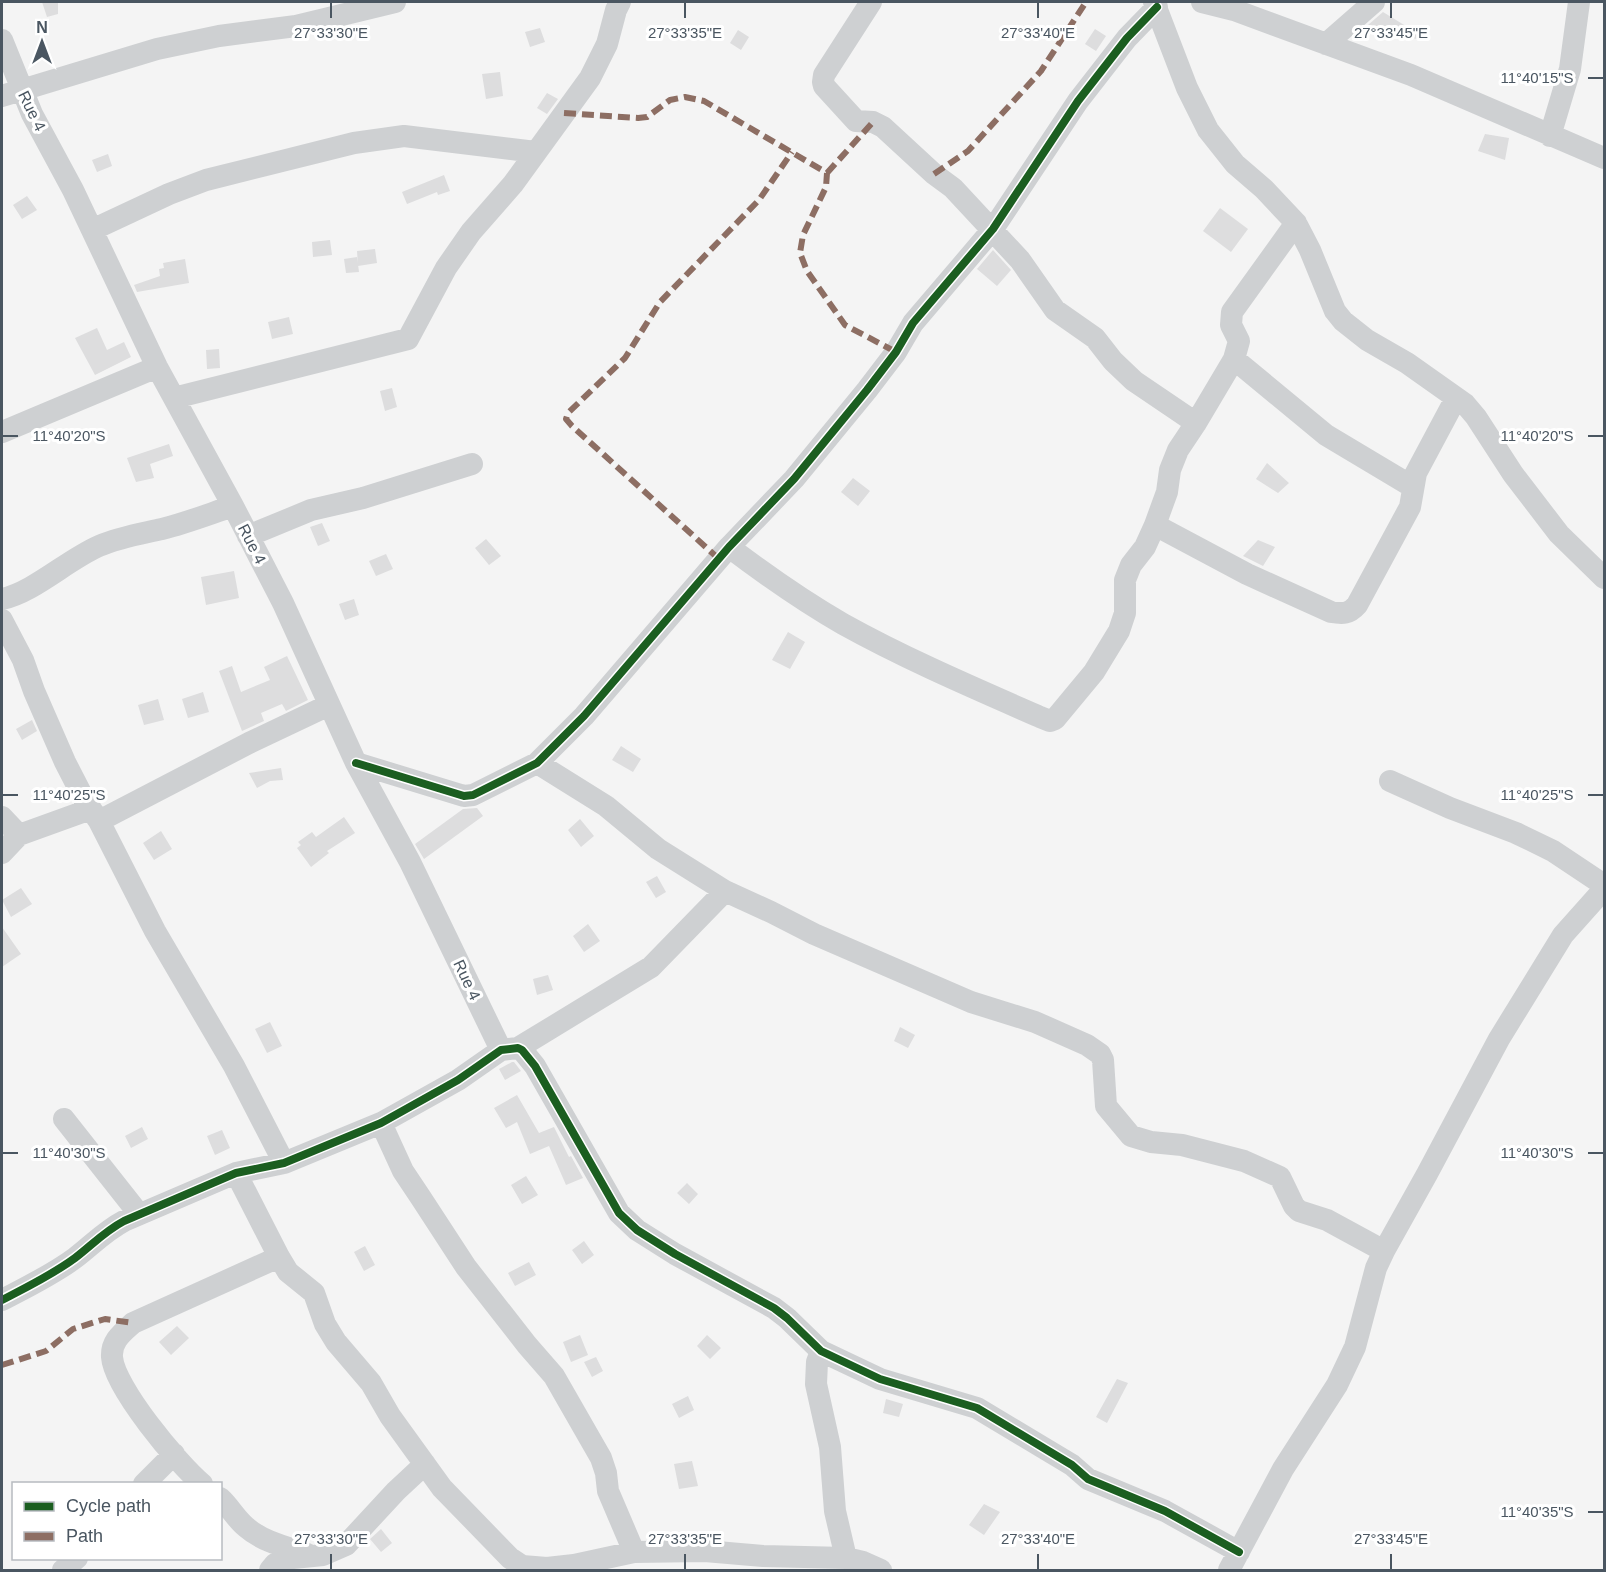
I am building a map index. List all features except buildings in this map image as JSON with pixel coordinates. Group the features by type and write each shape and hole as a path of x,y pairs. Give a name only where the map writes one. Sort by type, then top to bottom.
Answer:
{"street":[{"path":"11,93 157,49 219,36 296,27 396,2"},
{"path":"174,398 408,339 446,268 471,232 513,184 590,78 607,44 620,2"},
{"path":"871,2 824,75 824,86 856,122 873,122 883,127 934,174 953,188 1020,260 1055,310 1095,338 1113,361 1134,381 1196,423"},
{"path":"1202,2 1234,10 1411,75 1605,158"},
{"path":"1326,44 1374,2"},
{"path":"1550,136 1570,69 1579,2"},
{"path":"356,763 464,796 472,795 537,763 584,716 729,547 808,461 882,371 914,323 993,229 1078,101 1156,4 1187,88 1208,130 1235,164 1296,223 1310,250 1331,303 1343,321 1367,340 1407,363 1465,404 1513,474 1559,534 1605,578"},
{"name":"Rue 4","path":"2,40 11,93 92,230 157,367 233,506 282,603 356,763 509,1049 522,1050 535,1066 619,1213 637,1230 675,1254 774,1308 821,1351 880,1379 977,1408 1072,1465 1088,1479 1165,1511 1234,1561"},
{"path":"92,230 169,194 206,180 354,143 404,136 536,152"},
{"path":"729,547 777,584 842,623 929,668 1050,721 1055,719 1094,672 1119,632 1125,614 1125,580 1131,565 1145,547 1155,525 1178,450 1234,359 1239,341 1232,325 1232,312 1296,223"},
{"path":"1234,359 1326,435 1413,487"},
{"path":"2,432 157,367"},
{"path":"1155,525 1247,574 1331,612 1344,614 1353,610 1357,605 1410,507 1416,473 1456,398"},
{"path":"248,536 311,510 363,498 472,465"},
{"path":"2,599 21,592 85,552 101,545 124,536 161,529 233,506"},
{"path":"2,620 23,660 65,762 95,815 135,896 234,1066 284,1163"},
{"path":"2,853 19,835 95,815 329,705"},
{"path":"537,763 606,806 658,849 725,891 814,934 971,1002 1035,1022 1087,1045 1100,1054 1104,1060 1106,1106 1131,1136 1151,1142 1182,1145 1244,1161 1280,1177 1294,1206 1299,1211 1327,1220 1384,1251"},
{"path":"1234,1561 1283,1469 1337,1385 1355,1347 1376,1268 1384,1251 1526,993 1563,935 1605,887 1553,851 1516,833 1390,782"},
{"path":"2,817 19,835"},
{"path":"5,1292 40,1281 75,1258 107,1229 139,1214 236,1173 284,1163 381,1124 651,966 725,891"},
{"path":"64,1119 139,1214"},
{"path":"381,1124 403,1171 466,1267 554,1376 601,1458 608,1491 634,1552"},
{"path":"236,1173 288,1272 314,1293 325,1324 333,1337 370,1383 390,1416 441,1488 510,1558 522,1566 563,1567 634,1552 705,1551 763,1556 846,1558 881,1570"},
{"path":"200,1482 174,1454 122,1386 112,1357 115,1340 133,1323 279,1257"},
{"path":"821,1351 817,1362 816,1384 830,1447 835,1511 846,1558"},
{"path":"146,1482 174,1454"},
{"path":"317,1563 323,1555 346,1545 396,1491 425,1464"},
{"path":"222,1500 254,1534 317,1563"},
{"path":"270,1570 283,1559 317,1563"},
{"path":"63,1570 75,1560"}],"marked path":[{"path":"934,174 968,151 1041,71 1086,2"},
{"path":"564,113 638,118 647,117 670,100 685,97 704,101 827,173 826,187 803,235 800,253 807,271 845,325 896,352"},
{"path":"827,173 873,122"},
{"path":"719,559 566,419 568,413 625,358 660,302 759,200 792,152"},
{"path":"2,1365 46,1351 73,1329 105,1319 133,1323"}],"cycle path":[{"path":"356,763 464,796 473,795 537,763 584,716 729,547 794,479 867,390 896,352 913,323 993,229 1078,101 1127,38 1157,7"},
{"path":"2,1300 57,1270 124,1221 236,1173 284,1163 381,1123 458,1080 501,1050 518,1048 535,1066 619,1213 637,1230 675,1254 774,1308 821,1351 880,1379 977,1408 1072,1465 1088,1479 1165,1511 1239,1552"}]}
